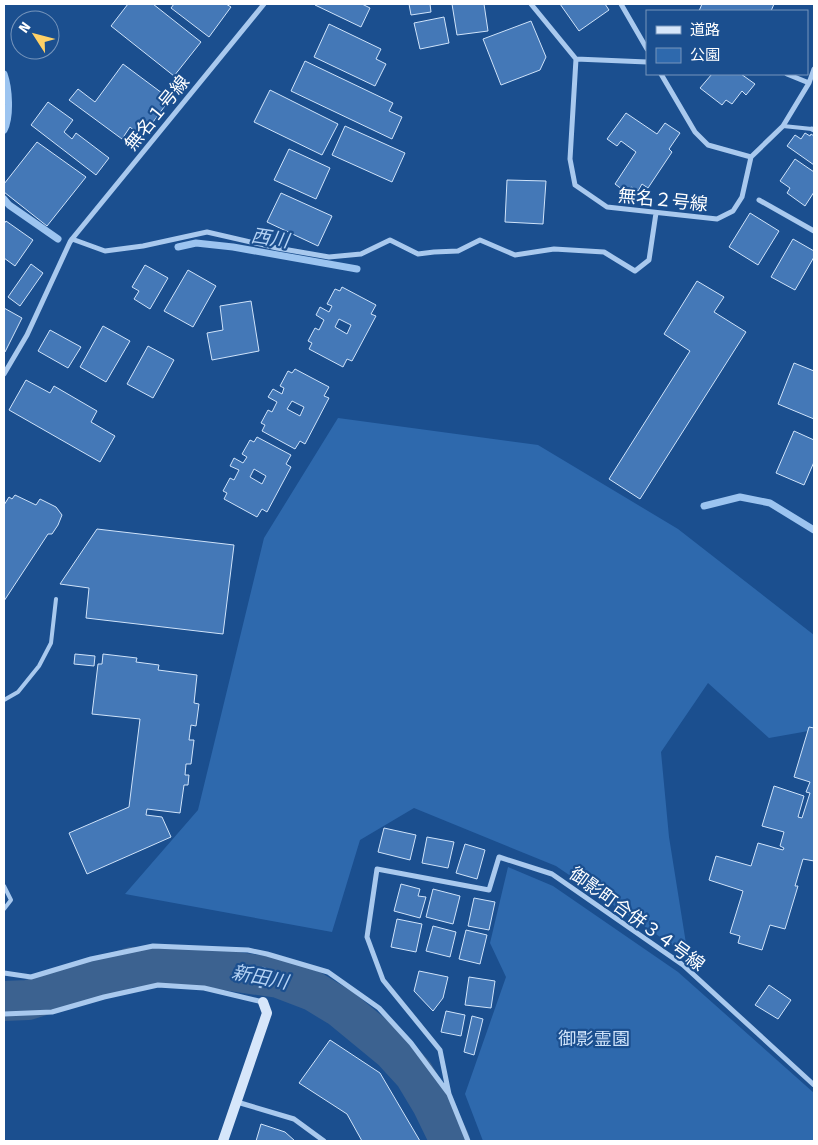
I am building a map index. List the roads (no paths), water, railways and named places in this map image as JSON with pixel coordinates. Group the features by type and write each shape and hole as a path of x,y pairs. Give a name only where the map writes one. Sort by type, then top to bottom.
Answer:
{"street":[{"name":"無名１号線","path":"4,374 26,335 72,239 264,4"},
{"path":"531,4 576,59 646,62"},
{"path":"621,4 646,47"},
{"name":"無名２号線","path":"576,59 570,159 576,185 607,207 717,219 733,211 742,197 751,157"},
{"path":"662,75 695,132 708,145 751,157 783,126 809,83 814,69"},
{"path":"789,75 809,83"},
{"path":"759,200 814,230"},
{"path":"72,239 105,251 143,246 207,232 277,248 329,257 361,254 390,240 418,254 458,251 480,240 515,255 554,249 604,252 636,271 649,260 656,213"},
{"name":"御影町合併３４号線","path":"448,1094 440,1050 383,980 366,938 377,869 489,890 499,857 552,874 683,965 814,1085"},
{"path":"4,973 30,977 90,959 153,946 248,950 328,972 379,1008 411,1043 448,1094 468,1141"},
{"path":"4,1014 52,1012 104,996 158,985 204,988 260,1001 268,1013 223,1141"},
{"path":"236,1101 294,1118 324,1141"}],"lane":[{"path":"783,126 813,130"},
{"path":"4,700 18,692 39,666 51,643 56,599"},
{"path":"4,886 11,900 4,909"}],"waterway":[{"name":"西川","path":"4,74 8,102 8,118 4,130"},
{"name":"西川","path":"4,199 9,205 58,239"},
{"name":"西川","path":"178,247 196,243 233,247 357,269"},
{"name":"西川","path":"704,506 740,497 770,503 814,530"},
{"name":"新田川","path":"4,1001 28,1000 132,967 210,968 279,978 313,991 341,1008 392,1050 414,1074 432,1104 450,1141"}],"park label":[{"name":"御影霊園","path":"594,1039"}]}
